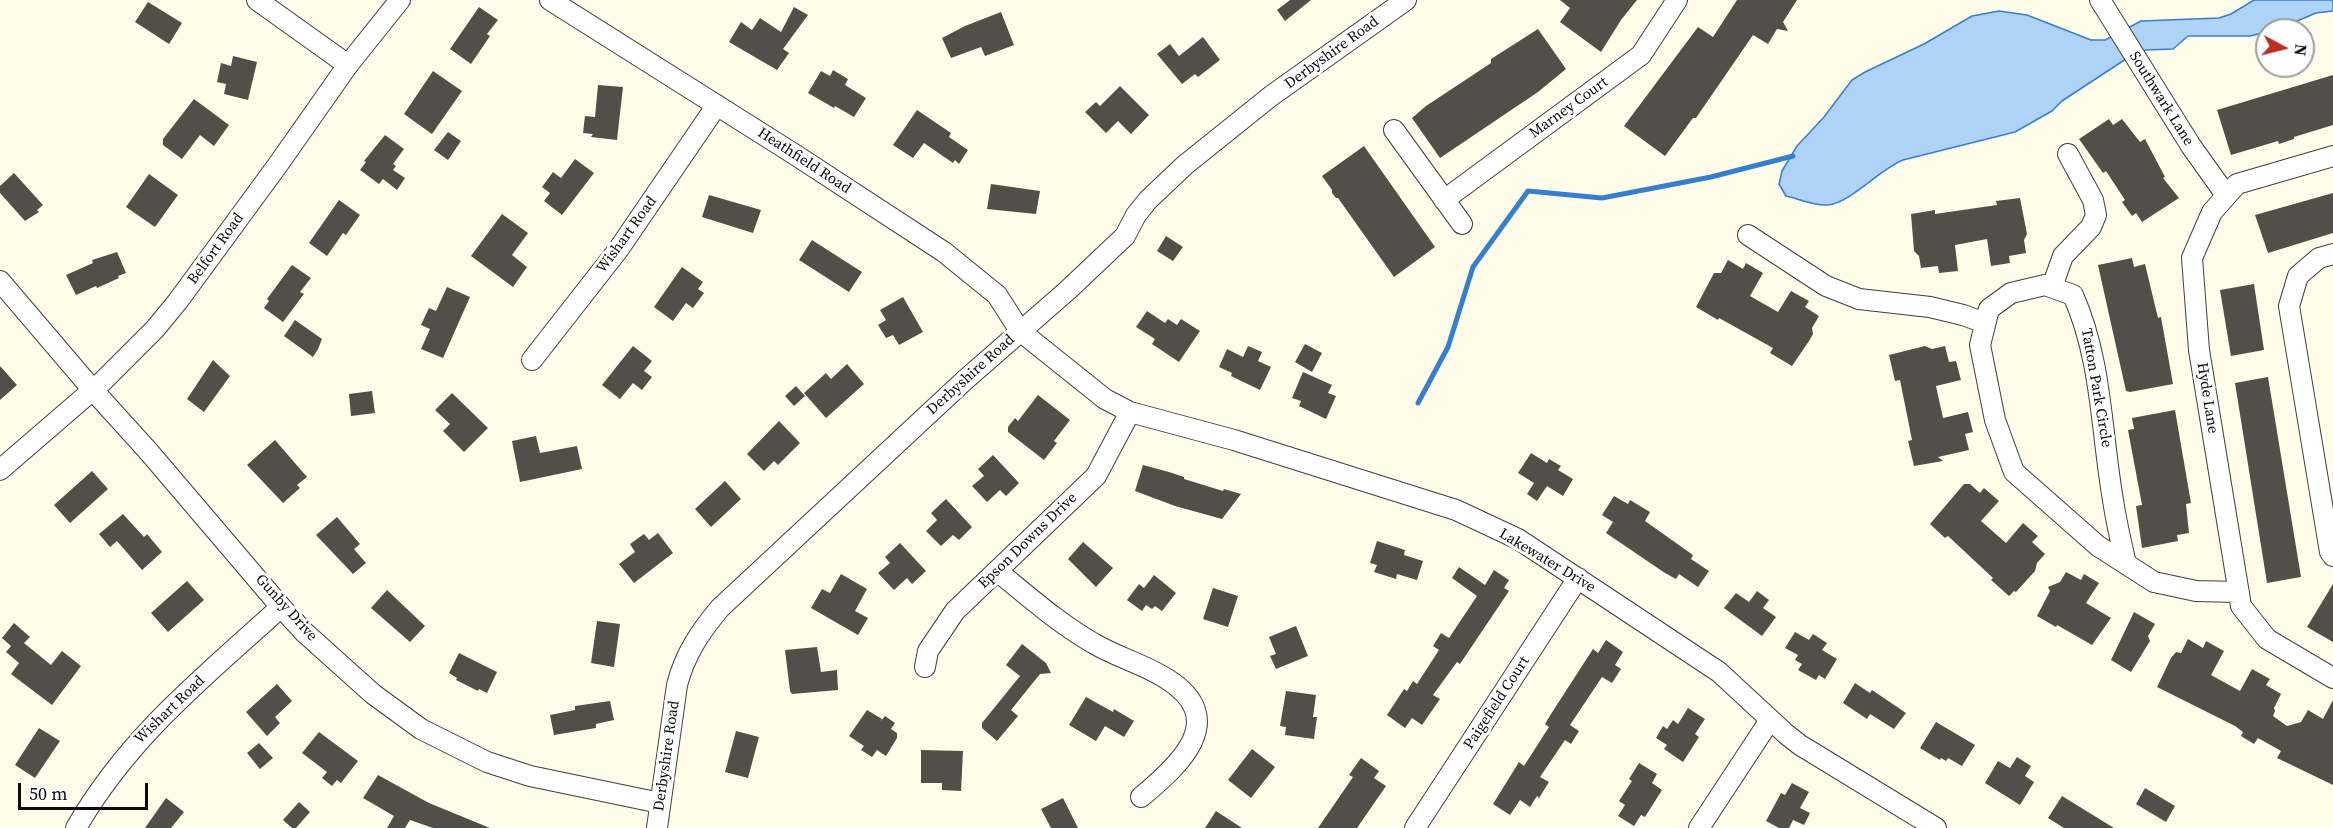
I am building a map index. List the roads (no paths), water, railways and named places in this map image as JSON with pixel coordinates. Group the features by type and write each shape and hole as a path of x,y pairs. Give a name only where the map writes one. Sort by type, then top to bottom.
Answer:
{"street":[{"path":"258,0 348,65"},
{"name":"Belfort Road","path":"0,470 147,337 178,301 348,65 400,0"},
{"name":"Heathfield Road","path":"550,0 944,252 997,295 1020,331"},
{"name":"Derbyshire Road","path":"657,828 677,685 687,652 720,608 1125,236 1136,215 1148,200 1185,165 1271,96 1406,0"},
{"name":"Marney Court","path":"1444,200 1641,55 1677,0"},
{"name":"Southwark Lane","path":"2102,3 2191,146 2226,195"},
{"name":"Wishart Road","path":"532,360 618,250 717,105"},
{"path":"1394,130 1462,224"},
{"path":"2068,154 2094,200 2096,215 2091,227 2063,256 2052,287 2044,285 2011,293 1989,309 1980,345 1995,420 2014,472 2098,546 2154,582 2196,591 2239,592"},
{"name":"Hyde Lane","path":"2333,156 2237,184 2212,212 2192,258 2199,350 2241,606 2267,639 2333,678"},
{"path":"1748,235 1826,286 1859,299 1930,307 1985,323"},
{"path":"2333,254 2319,258 2298,276 2289,306 2314,464 2330,552 2333,556"},
{"name":"Gunby Drive","path":"0,281 92,389 150,452 281,607 304,632 373,694 421,729 487,762 530,776 660,802"},
{"name":"Tatton Park Circle","path":"2052,287 2073,296 2084,320 2097,376 2113,500 2126,564"},
{"name":"Lakewater Drive","path":"1020,331 1105,399 1130,412 1234,440 1456,510 1518,540 1719,672 1800,745 1936,828"},
{"name":"Epson Downs Drive","path":"925,667 928,651 955,611 1096,476 1130,412"},
{"path":"997,571 1055,618 1092,643 1166,678 1189,698 1197,720 1189,750 1163,779 1141,797"},
{"name":"Paigefield Court","path":"1415,828 1578,578"},
{"name":"Wishart Road","path":"76,828 115,768 136,742 170,707 281,607"},
{"path":"1699,828 1770,720"}],"water":[{"path":"2254,0 2333,0 2333,11 2316,13 2304,18 2255,18 2255,35 2188,36 2173,49 2146,50 2132,55 2062,101 2052,111 2015,132 1903,160 1837,203 1817,204 1786,196 1779,184 1782,171 1797,146 1824,117 1852,80 1924,44 1972,16 1999,11 2027,15 2091,40 2105,40 2141,21 2219,18 2231,14"}],"waterway":[{"path":"1418,403 1448,347 1473,267 1528,191 1602,198 1711,177 1793,156"}]}
